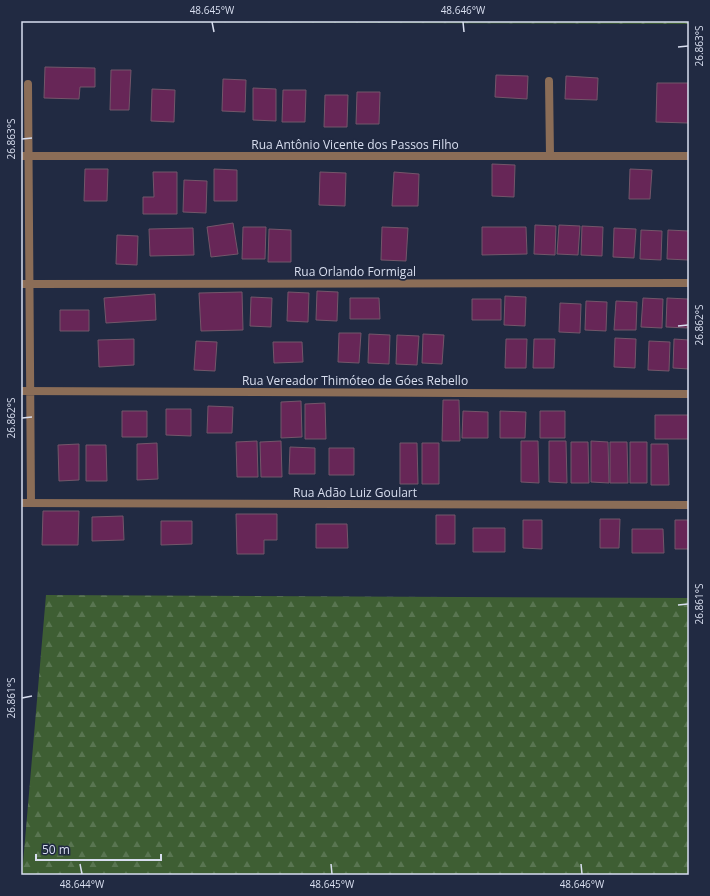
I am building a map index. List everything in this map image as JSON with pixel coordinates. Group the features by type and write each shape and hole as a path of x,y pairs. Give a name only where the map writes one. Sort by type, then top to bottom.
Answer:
{"street":[{"path":"549,81 550,156"},
{"path":"28,84 25,156 25,284 30,391 31,503"},
{"name":"Rua Antônio Vicente dos Passos Filho","path":"25,156 689,156"},
{"name":"Rua Orlando Formigal","path":"25,284 689,283"},
{"name":"Rua Vereador Thimóteo de Góes Rebello","path":"21,391 689,394"},
{"name":"Rua Adão Luiz Goulart","path":"21,503 689,505"}],"green space":[{"path":"689,21 689,24 80,22"},
{"path":"46,595 689,598 689,875 22,875"}],"building":[{"path":"45,67 95,68 95,87 80,87 79,99 44,98"},
{"path":"111,70 131,70 129,110 110,110"},
{"path":"496,75 528,76 527,99 495,97"},
{"path":"566,76 598,78 597,100 565,99"},
{"path":"223,79 246,80 245,112 222,111"},
{"path":"657,83 688,83 688,123 656,122"},
{"path":"253,88 276,89 276,121 253,120"},
{"path":"152,89 175,90 174,122 151,121"},
{"path":"283,90 306,90 305,122 282,122"},
{"path":"357,92 380,92 379,124 356,124"},
{"path":"325,95 348,95 347,127 324,127"},
{"path":"492,164 515,165 514,197 492,196"},
{"path":"85,169 108,169 107,201 84,201"},
{"path":"214,169 237,170 237,201 214,201"},
{"path":"630,169 652,170 650,199 629,199"},
{"path":"153,172 177,172 177,214 143,214 143,197 154,197"},
{"path":"320,172 346,173 345,206 319,205"},
{"path":"394,172 419,174 418,206 392,206"},
{"path":"184,180 207,181 206,213 183,212"},
{"path":"233,223 238,254 211,257 207,227"},
{"path":"535,225 556,226 555,255 534,254"},
{"path":"559,225 580,226 578,255 557,254"},
{"path":"582,226 603,227 602,256 581,255"},
{"path":"243,227 266,227 265,259 242,259"},
{"path":"382,227 408,228 406,261 381,260"},
{"path":"482,227 526,227 527,254 482,255"},
{"path":"193,228 194,255 150,256 149,229"},
{"path":"614,228 636,229 634,258 613,257"},
{"path":"269,229 291,230 291,262 268,262"},
{"path":"641,230 662,231 661,260 640,259"},
{"path":"668,230 689,231 688,260 667,259"},
{"path":"117,235 138,236 137,265 116,264"},
{"path":"317,291 338,292 337,321 316,320"},
{"path":"242,292 243,330 201,331 199,293"},
{"path":"288,292 309,293 308,322 287,321"},
{"path":"155,294 156,320 106,323 104,298"},
{"path":"505,296 526,297 525,326 504,325"},
{"path":"251,297 272,298 271,327 250,326"},
{"path":"350,298 379,298 380,319 350,319"},
{"path":"643,298 663,299 662,328 641,327"},
{"path":"667,298 688,299 687,328 666,327"},
{"path":"472,299 501,299 501,320 472,320"},
{"path":"586,301 607,302 606,331 585,330"},
{"path":"616,301 637,302 636,330 614,330"},
{"path":"560,303 581,304 580,333 559,332"},
{"path":"60,310 89,310 89,331 60,331"},
{"path":"339,333 361,333 359,363 338,362"},
{"path":"369,334 390,335 389,364 368,363"},
{"path":"423,334 444,335 442,364 422,363"},
{"path":"397,335 419,336 417,365 396,364"},
{"path":"615,338 636,339 635,368 614,367"},
{"path":"134,339 134,365 99,367 98,340"},
{"path":"506,339 527,339 526,368 505,368"},
{"path":"534,339 555,339 554,368 533,368"},
{"path":"674,339 689,340 689,369 673,368"},
{"path":"196,341 217,342 215,371 194,370"},
{"path":"649,341 670,342 669,371 648,370"},
{"path":"273,342 302,342 303,362 274,363"},
{"path":"443,400 459,400 460,441 442,441"},
{"path":"301,401 302,437 281,438 281,402"},
{"path":"325,403 326,439 305,439 305,404"},
{"path":"208,406 233,407 232,433 207,433"},
{"path":"166,409 191,409 191,436 166,435"},
{"path":"122,411 147,411 147,437 122,437"},
{"path":"463,411 488,412 488,438 462,438"},
{"path":"500,411 526,412 525,438 500,438"},
{"path":"540,411 565,411 565,438 540,438"},
{"path":"655,415 689,415 689,439 655,439"},
{"path":"257,441 258,477 237,477 236,442"},
{"path":"281,441 282,477 261,477 260,442"},
{"path":"521,441 538,441 539,483 521,482"},
{"path":"549,441 566,441 567,483 549,482"},
{"path":"591,441 608,442 609,483 591,482"},
{"path":"571,442 588,442 589,483 571,483"},
{"path":"610,442 627,442 628,483 610,483"},
{"path":"630,442 647,442 647,483 630,483"},
{"path":"157,443 158,479 137,480 137,444"},
{"path":"400,443 417,443 418,484 400,484"},
{"path":"422,443 439,443 439,484 422,484"},
{"path":"79,444 79,480 59,481 58,445"},
{"path":"651,444 668,444 669,485 651,485"},
{"path":"86,445 106,445 107,481 86,481"},
{"path":"290,447 315,448 315,474 289,474"},
{"path":"329,448 354,448 354,475 329,475"},
{"path":"43,511 79,511 78,545 42,545"},
{"path":"236,514 277,514 277,540 264,540 264,554 237,554"},
{"path":"436,515 455,515 455,544 436,544"},
{"path":"123,516 124,540 92,541 92,517"},
{"path":"600,519 620,519 619,548 600,548"},
{"path":"523,520 542,520 542,549 523,548"},
{"path":"675,520 689,520 689,549 675,549"},
{"path":"161,521 192,521 192,544 161,545"},
{"path":"316,524 347,524 348,548 316,548"},
{"path":"473,528 505,528 505,552 473,552"},
{"path":"632,529 663,529 664,553 632,553"}]}
